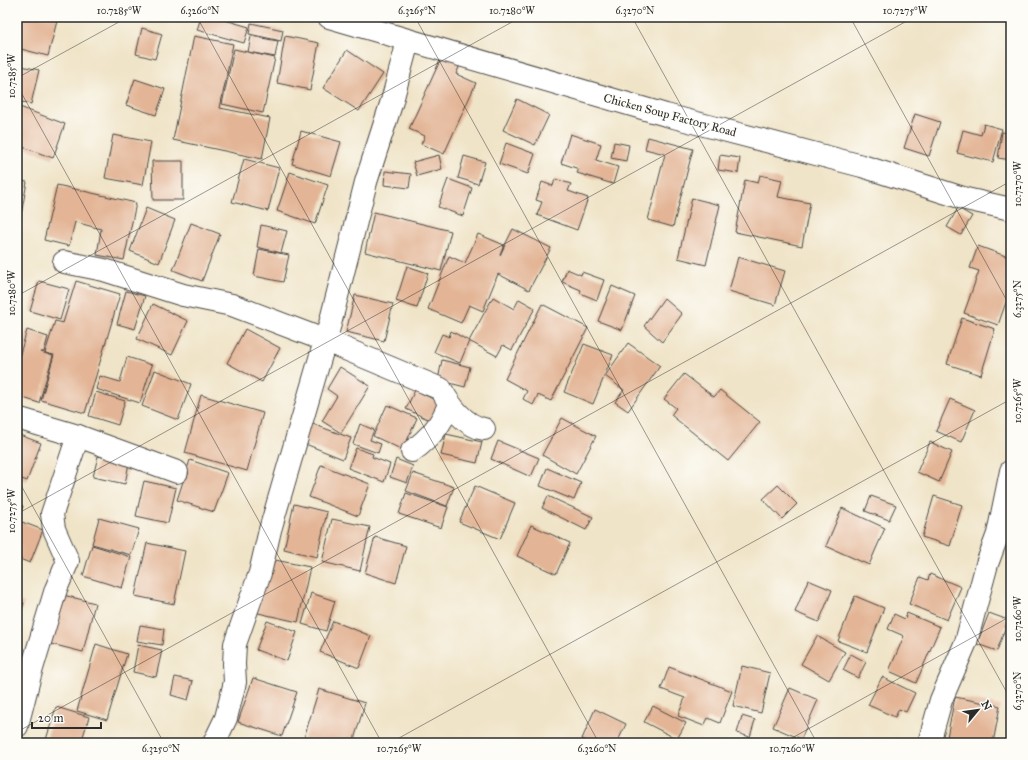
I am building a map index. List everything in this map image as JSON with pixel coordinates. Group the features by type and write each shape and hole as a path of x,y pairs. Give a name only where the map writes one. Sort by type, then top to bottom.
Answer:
{"street":[{"name":"Chicken Soup Factory Road","path":"329,17 666,115 862,166 966,199 1011,209"},
{"path":"214,743 226,718 235,682 235,644 260,573 270,530 324,340 366,182 392,100 408,41"},
{"path":"64,262 104,270 183,295 232,305 324,340 441,389 449,404 476,428 484,429"},
{"path":"412,451 424,443 434,431 444,417 449,404"},
{"path":"17,418 78,436 178,472"},
{"path":"17,726 30,675 56,589 68,561 54,529 52,514 78,436"},
{"path":"929,743 941,700 966,642 987,564 998,534 1011,472"}],"building":[{"path":"17,17 58,17 48,56 17,48"},
{"path":"201,17 215,17 249,27 244,43 197,30"},
{"path":"251,23 283,30 281,41 249,34"},
{"path":"142,28 162,34 155,59 136,54"},
{"path":"194,36 233,44 220,108 270,118 262,159 173,140"},
{"path":"251,36 278,41 275,57 248,52"},
{"path":"285,36 319,43 310,90 277,83"},
{"path":"234,49 275,58 263,113 222,104"},
{"path":"347,50 383,74 359,111 323,88"},
{"path":"443,54 461,63 456,74 476,83 444,154 421,144 425,136 409,129"},
{"path":"17,65 39,70 31,104 17,101"},
{"path":"135,79 165,89 156,115 126,105"},
{"path":"517,99 549,115 535,145 503,130"},
{"path":"17,106 65,124 53,158 17,145"},
{"path":"915,114 940,122 929,156 904,148"},
{"path":"984,124 1002,129 993,162 957,153 963,130 981,135"},
{"path":"301,131 341,142 331,176 292,164"},
{"path":"1002,132 1011,133 1011,160 998,158"},
{"path":"570,134 601,144 596,160 618,167 613,184 577,173 579,169 561,163"},
{"path":"113,135 151,142 143,185 105,178"},
{"path":"648,137 693,149 673,227 648,220 665,154 645,149"},
{"path":"614,142 629,145 626,161 611,158"},
{"path":"506,143 535,154 528,174 499,164"},
{"path":"439,155 442,169 417,176 413,162"},
{"path":"720,155 740,158 738,173 718,170"},
{"path":"464,156 485,162 478,184 458,178"},
{"path":"244,159 279,168 268,211 232,202"},
{"path":"152,161 183,161 183,200 153,200"},
{"path":"385,171 411,174 409,188 384,185"},
{"path":"290,172 328,185 315,224 277,211"},
{"path":"760,175 782,180 778,197 810,203 802,246 735,232 745,180 758,183"},
{"path":"448,179 472,188 463,216 438,207"},
{"path":"555,179 571,184 568,191 588,198 577,230 537,215 542,202 536,200 542,182 553,186"},
{"path":"17,180 27,182 18,232 17,232"},
{"path":"57,185 136,203 124,260 97,255 101,229 75,222 69,246 44,240"},
{"path":"692,198 720,205 706,265 678,258"},
{"path":"146,208 175,220 159,263 130,251"},
{"path":"958,208 972,216 961,235 947,227"},
{"path":"374,212 451,231 441,271 365,252"},
{"path":"191,223 220,234 202,281 173,270"},
{"path":"261,225 287,231 281,253 257,247"},
{"path":"513,229 551,248 529,290 498,274 483,311 469,305 461,323 428,309 449,256 465,263 478,234 504,245 500,255"},
{"path":"978,246 1011,258 1011,288 998,325 964,313 979,271 970,268"},
{"path":"259,249 289,255 283,282 254,276"},
{"path":"738,257 785,271 775,305 729,291"},
{"path":"407,266 428,273 417,308 396,301"},
{"path":"567,269 581,275 582,272 604,280 597,300 580,293 581,290 562,282"},
{"path":"39,281 69,289 60,320 30,311"},
{"path":"76,281 120,294 85,413 41,400 54,355 45,353 55,321 63,323"},
{"path":"612,286 635,296 622,330 598,321"},
{"path":"126,291 145,296 135,329 117,324"},
{"path":"355,295 393,304 384,341 346,332"},
{"path":"493,297 514,309 519,299 535,308 512,350 503,345 497,356 469,341"},
{"path":"664,298 682,314 662,342 644,326"},
{"path":"153,304 188,321 172,355 137,339"},
{"path":"542,304 588,328 551,401 538,395 533,405 523,399 527,391 505,379"},
{"path":"962,318 995,329 981,375 947,364"},
{"path":"245,329 280,348 262,382 227,363"},
{"path":"27,330 48,337 44,352 41,352 53,356 39,403 17,396 17,364"},
{"path":"451,331 469,341 460,363 434,352 442,334 449,337"},
{"path":"628,343 660,366 628,411 615,402 624,390 605,376"},
{"path":"584,344 613,355 593,404 564,392"},
{"path":"127,357 152,365 140,403 96,389 100,376 120,382"},
{"path":"442,360 470,367 465,387 438,380"},
{"path":"340,367 370,386 341,433 322,421 337,396 327,389"},
{"path":"155,370 191,384 178,420 142,406"},
{"path":"684,374 714,397 720,390 760,422 728,461 671,415 676,408 664,399"},
{"path":"415,390 441,403 432,421 406,409"},
{"path":"96,392 125,401 118,425 89,416"},
{"path":"201,395 263,413 247,471 185,453"},
{"path":"950,399 975,410 961,442 936,431"},
{"path":"387,405 417,418 403,450 373,436"},
{"path":"562,418 596,436 576,474 542,455"},
{"path":"310,423 351,438 343,459 303,443"},
{"path":"360,424 374,430 370,440 381,444 378,453 353,444"},
{"path":"17,434 41,443 27,481 17,477"},
{"path":"446,434 482,442 477,463 441,455"},
{"path":"498,441 539,458 531,477 491,459"},
{"path":"930,442 952,452 939,482 917,472"},
{"path":"356,448 373,454 372,457 390,464 384,482 348,468"},
{"path":"98,456 129,463 125,484 93,477"},
{"path":"396,459 413,466 407,483 390,477"},
{"path":"190,460 228,473 214,512 177,500"},
{"path":"321,465 370,484 358,516 309,497"},
{"path":"547,468 581,483 574,500 540,486"},
{"path":"413,473 454,487 447,506 406,491"},
{"path":"144,481 176,488 168,523 136,516"},
{"path":"778,485 797,504 782,519 763,499"},
{"path":"475,486 515,503 500,539 459,522"},
{"path":"406,493 448,507 441,528 399,514"},
{"path":"548,496 593,517 586,530 542,508"},
{"path":"871,496 896,505 889,520 865,511"},
{"path":"934,496 962,505 950,546 922,537"},
{"path":"294,504 327,512 317,557 284,549"},
{"path":"17,505 23,506 17,524"},
{"path":"842,508 885,528 869,565 826,546"},
{"path":"99,518 139,529 131,555 92,544"},
{"path":"332,519 370,527 360,571 322,562"},
{"path":"22,522 43,530 30,563 17,558 17,535"},
{"path":"531,525 570,543 556,574 517,556"},
{"path":"375,537 406,546 396,583 365,573"},
{"path":"147,543 185,551 174,604 135,596"},
{"path":"92,545 131,557 122,588 83,576"},
{"path":"270,559 310,567 298,622 258,613"},
{"path":"930,574 961,587 947,620 909,604 920,577 928,580"},
{"path":"808,580 832,590 819,622 795,612"},
{"path":"311,593 335,601 326,631 302,624"},
{"path":"59,594 95,603 83,652 47,643"},
{"path":"855,596 884,608 867,652 838,641"},
{"path":"17,601 24,603 17,622"},
{"path":"907,613 940,627 916,683 889,671 904,636 888,629 894,614 905,619"},
{"path":"989,613 1008,620 997,651 977,644"},
{"path":"267,621 297,632 287,661 256,650"},
{"path":"333,621 371,636 359,668 320,652"},
{"path":"140,625 164,629 162,645 137,641"},
{"path":"817,636 845,652 829,680 801,664"},
{"path":"96,644 127,654 107,720 77,711"},
{"path":"138,645 162,650 156,677 133,672"},
{"path":"851,654 866,662 858,678 843,670"},
{"path":"742,666 770,673 761,713 733,706"},
{"path":"669,667 732,691 720,723 708,718 704,726 678,716 685,698 661,689"},
{"path":"175,677 193,681 188,700 171,695"},
{"path":"882,677 915,693 906,712 899,709 895,717 868,705"},
{"path":"253,678 297,692 282,736 238,722"},
{"path":"790,688 818,700 801,739 773,727"},
{"path":"319,689 365,703 353,743 309,743 303,741"},
{"path":"955,697 1000,706 993,743 977,743 947,737"},
{"path":"653,706 686,723 677,739 644,722"},
{"path":"56,707 89,717 81,743 45,743"},
{"path":"595,709 626,724 617,743 591,743 582,739"},
{"path":"742,716 755,720 750,737 737,733"}]}
